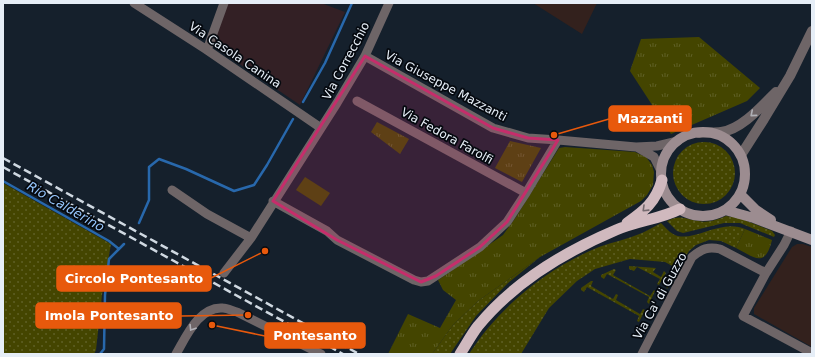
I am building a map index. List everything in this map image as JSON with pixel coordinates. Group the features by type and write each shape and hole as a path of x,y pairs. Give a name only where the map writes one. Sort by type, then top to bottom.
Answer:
{"highway":[{"path":"618,229 644,211 655,198 659,190 662,176"},
{"path":"460,354 478,326 505,298 534,273 588,243 618,229 657,218 680,209"}],"main road":[{"path":"699,132 707,132 723,137 736,148 741,155 745,174 744,185 734,203 725,210 707,216 698,216 688,213 680,209 671,201 665,191 662,176 666,154 678,141 691,134 699,132"},
{"path":"740,194 756,210 786,230"},
{"path":"725,210 754,218 812,239"}],"street":[{"name":"Via Casola Canina","path":"134,3 207,50 321,128"},
{"path":"207,50 224,3"},
{"name":"Via Correcchio","path":"224,273 251,238 365,56 389,3"},
{"path":"741,155 790,76 812,31"},
{"name":"Via Giuseppe Mazzanti","path":"365,56 493,128 528,138 636,146 657,146 678,141"},
{"path":"699,132 722,132 739,125 760,108 790,76"},
{"name":"Via Fedora Farolfi","path":"357,101 526,193"},
{"path":"273,201 327,231 337,240 414,280 421,282 428,281 480,247 507,222 558,140"},
{"name":"Via Giuseppe Mazzanti","path":"636,146 654,157 662,176"},
{"path":"172,190 207,214 251,238"},
{"path":"786,230 784,245 766,273 743,316 812,353"},
{"name":"Via Ca' di Guzzo","path":"642,354 692,257 699,251 712,247 720,249 766,273"},
{"path":"176,354 195,323 203,315 214,309 223,308 238,312 315,353"}],"highlighted area":[{"path":"365,56 493,128 528,138 558,140 507,222 480,247 436,276 421,282 337,240 273,201"}],"shaded area":[{"path":"228,3 321,3 345,12 300,105 213,46"},
{"path":"533,3 597,3 582,34"},
{"path":"797,244 812,247 812,347 754,314 754,308 792,247"}],"green space":[{"path":"699,37 760,88 747,101 671,134 630,71 641,39"},
{"path":"377,122 409,139 400,154 371,132"},
{"path":"510,141 541,148 522,182 495,168"},
{"path":"704,142 721,147 726,151 730,156 735,173 730,190 726,195 721,199 704,204 687,199 682,195 678,190 673,173 678,156 682,151 687,147"},
{"path":"565,147 635,152 646,157 652,165 654,172 653,185 641,201 540,257 478,301 453,325 432,354 388,354 408,314 440,328 456,300 443,290 438,280 503,235 559,148"},
{"path":"305,177 330,193 321,206 296,190"},
{"path":"3,183 111,244 102,295 96,350 94,354 3,354"},
{"path":"726,216 739,218 772,231 775,235 774,237 740,223 724,223 683,233 677,231 667,221 679,217 702,222 716,220"},
{"path":"661,223 673,234 682,237 726,226 736,226 745,229 736,248 721,241 709,240 696,245 689,251 667,289 666,286 676,268 665,262 630,259 595,269 577,281 549,308 521,354 469,354 495,320 526,291 543,278 561,266 599,247 642,233"},
{"path":"745,229 772,240 766,255 762,258 753,257 736,248"},
{"path":"540,257 508,283 476,316 450,354 432,354 453,325 478,301"},
{"path":"629,266 656,268 653,272 661,277 664,271 666,273 659,285 657,284 660,279 637,267 634,271 629,269"},
{"path":"614,269 616,270 613,275 650,296 654,290 655,291 649,304 647,302 649,297 607,274 604,279 601,277 601,275"},
{"path":"593,281 591,286 613,299 616,294 618,295 616,300 640,314 643,309 645,310 639,322 637,321 639,316 587,287 584,292 581,290 581,288"}],"waterway":[{"path":"303,102 325,63 352,3"},
{"path":"139,223 149,200 149,167 159,159 186,169 234,191 254,185 293,119"},
{"name":"Rio Calderino","path":"3,181 109,241 119,249"},
{"path":"100,354 104,349 105,295 109,259 124,244"}],"railway":[{"path":"3,158 359,354"},
{"path":"3,167 343,354"}],"place":[{"name":"Mazzanti","path":"554,135"},
{"name":"Circolo Pontesanto","path":"265,251"},
{"name":"Imola Pontesanto","path":"248,315"},
{"name":"Pontesanto","path":"212,325"}]}
